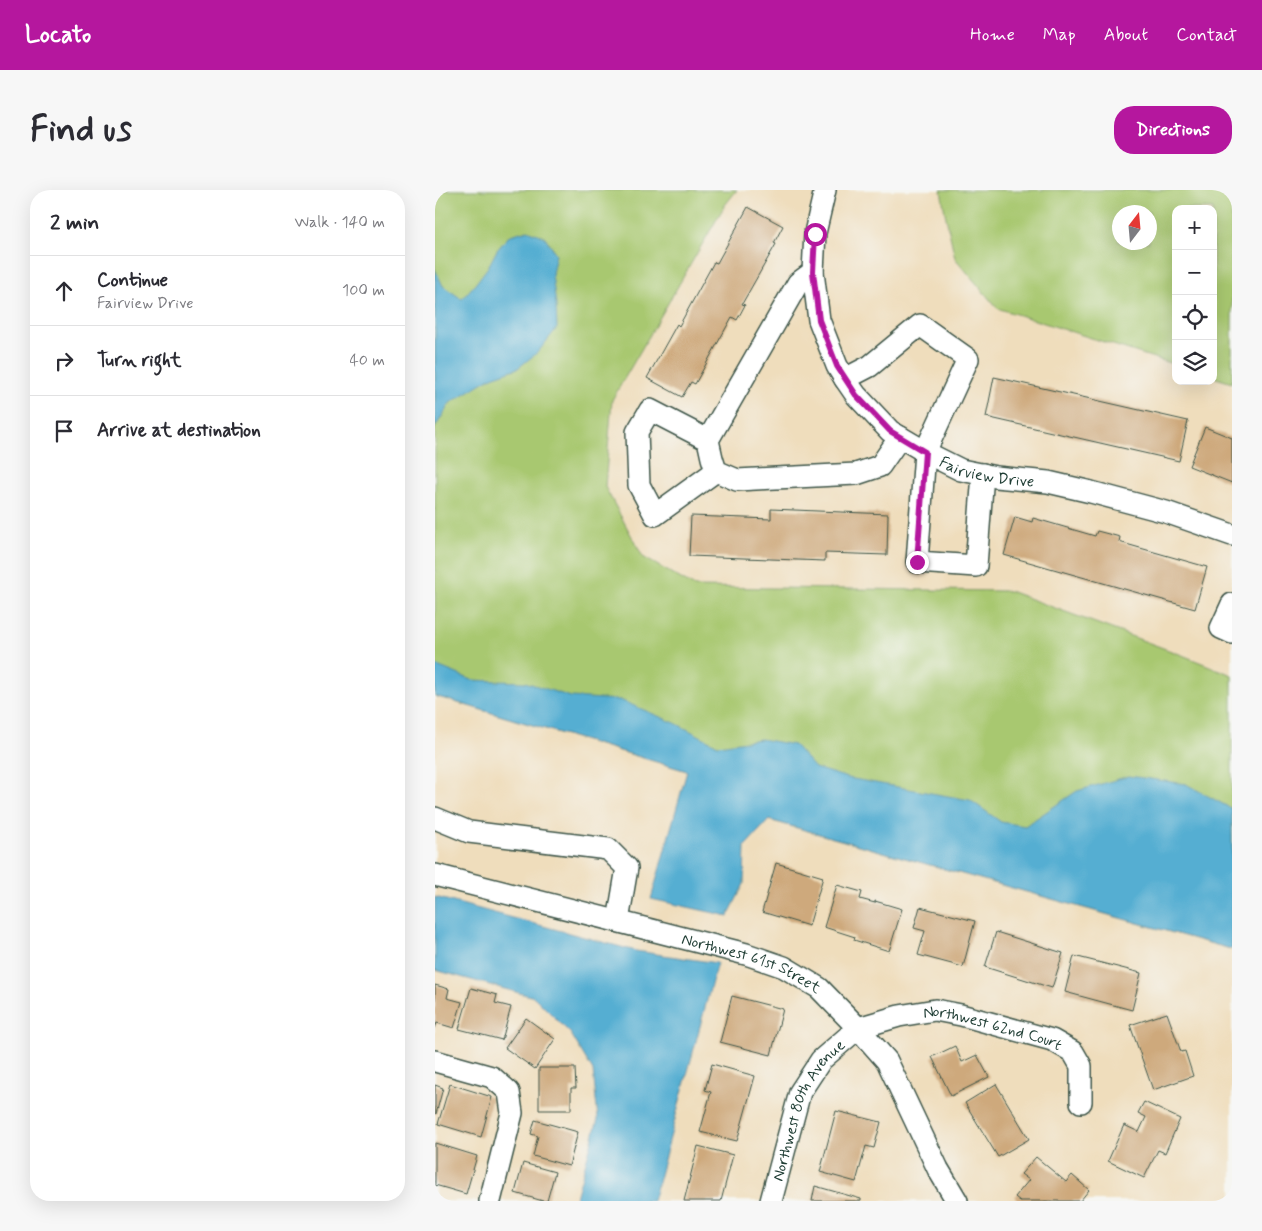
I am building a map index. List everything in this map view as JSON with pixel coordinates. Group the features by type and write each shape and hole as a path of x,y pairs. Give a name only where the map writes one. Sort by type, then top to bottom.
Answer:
{"street":[{"name":"Fairview Drive","path":"825,190 815,234 813,272 819,320 837,366 845,379 856,395 890,431 925,452 961,470 1048,482 1091,492 1166,512 1232,535"},
{"path":"813,272 798,283 708,440 716,471 737,480 856,474 880,466 900,437"},
{"path":"845,379 870,366 920,325 968,359 925,452 917,562 976,566 983,474"},
{"path":"708,440 650,410 637,432 639,485 655,515 716,471"},
{"path":"1232,604 1221,628 1232,633"},
{"path":"435,818 469,832 608,850 627,868 618,921"},
{"name":"Northwest 61st Street","path":"435,876 746,954 783,967 819,988 887,1061 938,1170 957,1201"},
{"name":"Northwest 62nd Court","path":"858,1028 899,1016 935,1010 961,1015 1051,1040 1073,1052 1081,1066 1081,1102"},
{"name":"Northwest 80th Avenue","path":"771,1201 800,1092 821,1060 858,1028"},
{"path":"435,1060 492,1077 509,1092 513,1113 490,1201"}],"green space":[{"path":"435,190 737,190 725,205 612,400 605,487 643,557 695,587 1009,591 1232,675 1232,949 769,820 687,771 435,696"},
{"path":"941,190 1232,190 1232,383 1217,378 1217,205 1172,205 1172,364 997,308 955,258"}],"water":[{"path":"528,230 545,237 556,254 552,274 557,328 538,352 518,368 492,377 450,403 435,428 435,269 443,286 462,299 488,267 497,250 510,235"},
{"path":"435,665 472,680 525,682 571,697 620,700 675,723 718,745 761,739 794,745 815,768 848,778 970,800 1001,822 1025,826 1077,791 1129,776 1186,784 1232,809 1232,949 769,820 745,846 744,884 728,916 651,899 687,771 435,696"},
{"path":"435,897 636,951 717,963 653,1201 575,1201 598,1119 593,1071 571,1034 534,997 435,970"}],"building":[{"path":"748,207 783,226 774,243 776,244 742,304 745,305 737,320 732,317 695,384 691,382 682,397 647,378 677,324 679,326 714,262 717,263"},
{"path":"994,377 1188,421 1179,461 986,417"},
{"path":"1205,427 1232,438 1232,483 1189,466"},
{"path":"771,509 888,514 887,555 825,553 825,561 689,556 691,516 771,519"},
{"path":"1015,517 1032,522 1033,518 1095,536 1097,531 1120,537 1119,542 1207,567 1195,609 1004,555"},
{"path":"776,863 823,877 809,926 762,912"},
{"path":"837,885 862,892 860,899 875,903 875,901 902,909 889,951 854,940 855,937 824,927"},
{"path":"920,907 975,921 963,967 918,955 925,931 914,928"},
{"path":"996,932 1063,953 1052,988 985,967"},
{"path":"1074,956 1141,973 1132,1010 1065,992"},
{"path":"435,985 449,989 447,998 462,1002 454,1028 437,1023 435,1028"},
{"path":"471,988 497,995 495,1003 511,1007 502,1040 459,1029"},
{"path":"732,996 783,1009 771,1055 720,1042"},
{"path":"1167,1013 1181,1052 1185,1051 1193,1076 1153,1090 1130,1025"},
{"path":"526,1018 555,1039 535,1069 505,1048"},
{"path":"955,1046 962,1062 977,1055 989,1077 951,1096 932,1057"},
{"path":"712,1064 755,1076 737,1141 700,1132 711,1092 705,1090"},
{"path":"539,1068 575,1068 576,1088 571,1088 571,1110 539,1110"},
{"path":"450,1084 492,1097 481,1137 438,1124"},
{"path":"996,1084 1029,1139 998,1157 965,1103"},
{"path":"435,1085 443,1088 436,1114 435,1114"},
{"path":"1144,1102 1180,1119 1165,1153 1158,1150 1144,1178 1108,1161 1124,1125 1139,1132 1146,1117 1138,1113"},
{"path":"836,1111 881,1122 874,1148 866,1146 856,1182 820,1172"},
{"path":"535,1120 578,1132 569,1166 533,1156 538,1136 531,1134"},
{"path":"435,1143 477,1156 466,1194 435,1185"},
{"path":"698,1146 733,1155 721,1201 684,1201"},
{"path":"1036,1157 1066,1182 1072,1175 1089,1190 1080,1201 1020,1201 1015,1197 1029,1180 1021,1174"},
{"path":"523,1163 555,1172 547,1201 515,1193"},
{"path":"815,1186 861,1199 861,1201 812,1201"}],"route":[{"path":"815,234 813,272 819,320 837,366 856,395 890,431 925,452 917,562"}]}
